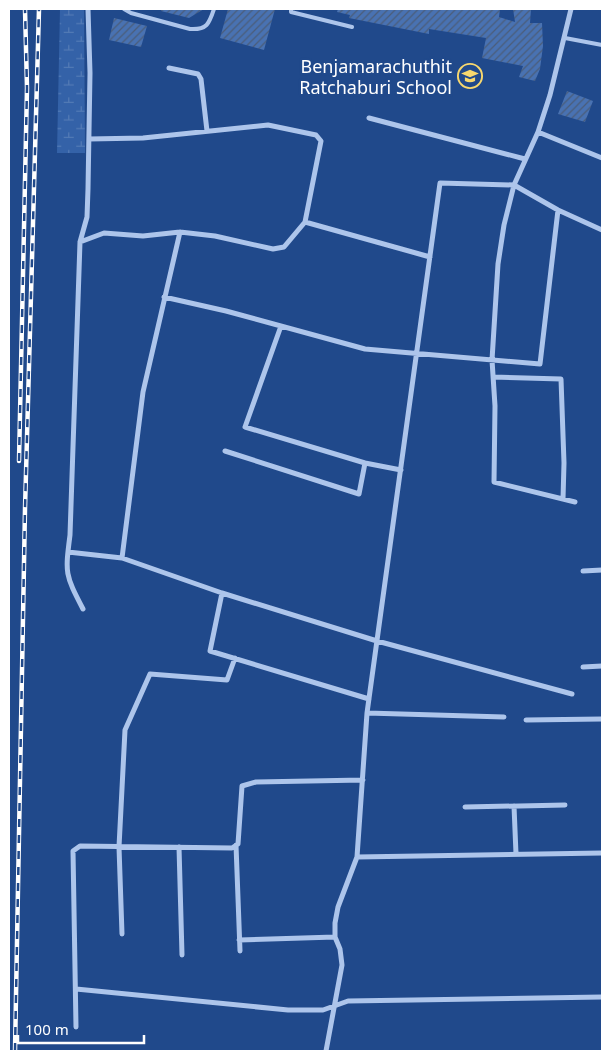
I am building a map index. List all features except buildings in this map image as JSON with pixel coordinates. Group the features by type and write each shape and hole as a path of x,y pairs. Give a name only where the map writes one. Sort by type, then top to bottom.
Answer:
{"street":[{"path":"83,609 67,575 80,242 87,217 90,73 88,9"},
{"path":"571,9 556,75 538,132 524,159 514,186 504,225 498,264 492,360 494,482 575,502"},
{"path":"168,68 198,74 201,79 207,131"},
{"path":"369,118 524,159"},
{"path":"80,242 104,232 143,236 180,232 215,236 273,249 284,247 305,222 321,141 316,135 268,125 143,138 89,139"},
{"path":"538,132 602,158"},
{"path":"326,1051 342,965 340,949 335,937 338,907 357,857 367,713 440,183 514,186 558,210 602,230"},
{"path":"164,298 281,326 364,349 540,364 558,210"},
{"path":"305,222 430,257"},
{"path":"122,558 143,392 180,232"},
{"path":"281,326 245,427 365,463 401,470"},
{"path":"493,377 561,379 564,463 563,499"},
{"path":"225,451 360,494 365,463"},
{"path":"68,552 122,558 222,593 376,640 572,694"},
{"path":"583,571 602,570"},
{"path":"222,593 210,651 369,698"},
{"path":"122,934 119,847 126,730 150,674 227,680 235,658"},
{"path":"583,666 602,666"},
{"path":"367,713 504,717"},
{"path":"526,720 602,719"},
{"path":"240,952 236,845 242,786 256,782 363,780"},
{"path":"465,807 565,804"},
{"path":"514,806 516,854"},
{"path":"76,1027 73,851 80,846 232,848 236,845"},
{"path":"179,847 182,955"},
{"path":"357,857 602,853"},
{"path":"239,940 335,937"},
{"path":"76,989 288,1010 322,1010 348,1001 433,998 602,997"}],"lane":[{"path":"124,9 131,13 200,30 206,28 210,23 214,9"},
{"path":"291,9 291,12 352,27"},
{"path":"565,38 602,45"}],"green space":[{"path":"60,9 84,9 85,153 57,153"}],"railway":[{"path":"19,461 27,88 25,9"},
{"path":"15,1051 25,509 39,9"}],"place":[{"name":"Benjamarachuthit Ratchaburi School","path":"470,76"}]}
